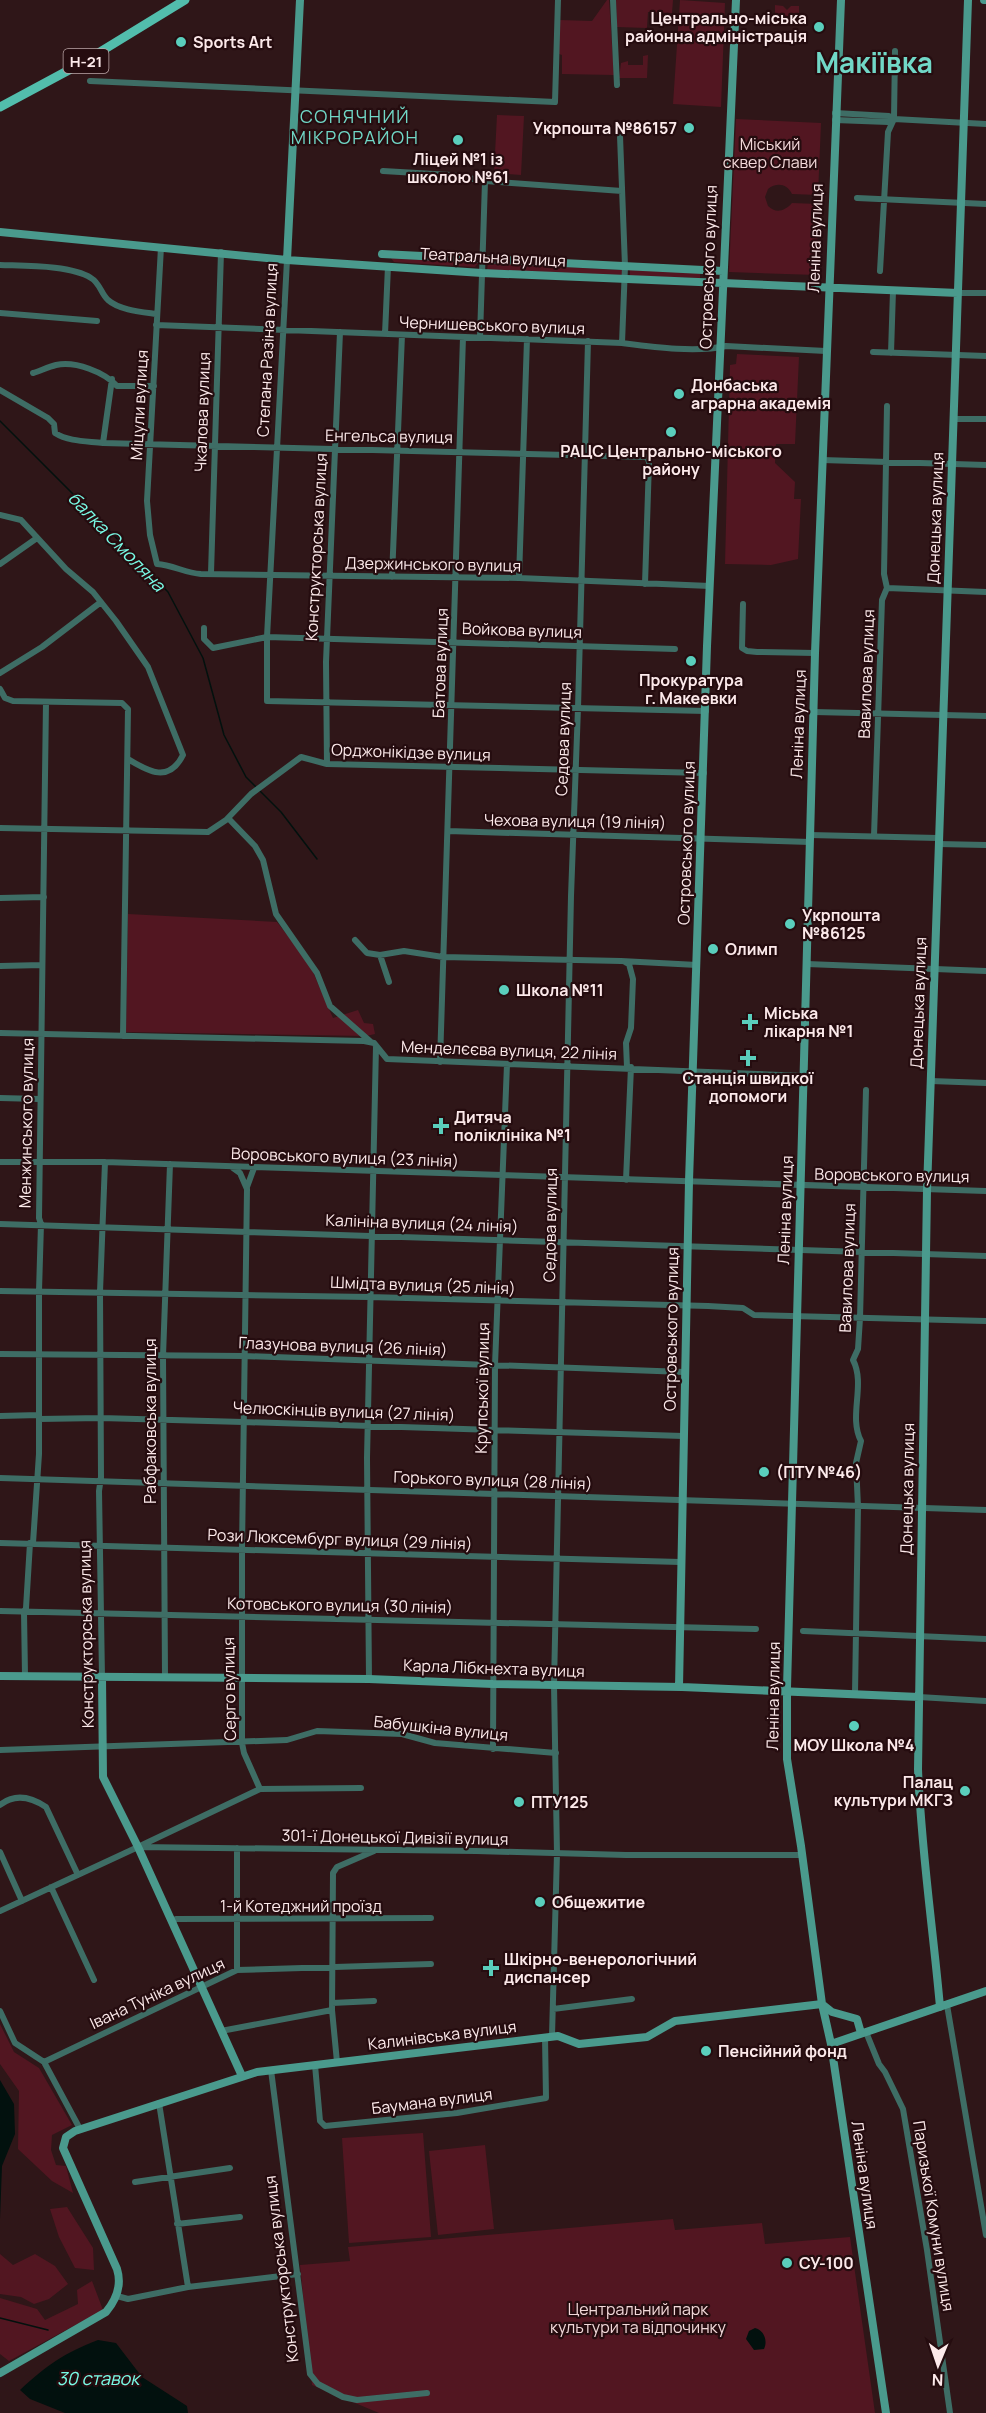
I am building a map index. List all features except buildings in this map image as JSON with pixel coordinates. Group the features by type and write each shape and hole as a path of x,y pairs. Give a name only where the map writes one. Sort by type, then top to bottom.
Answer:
{"main road":[{"name":"Н-21","path":"0,107 82,63 184,0"}],"street":[{"name":"Степана Разіна вулиця","path":"300,0 267,637 267,701 326,702"},
{"path":"90,81 555,102 558,0"},
{"path":"612,0 617,85"},
{"name":"Островського вулиця","path":"678,1687 689,1181 719,348 736,0"},
{"name":"Леніна вулиця","path":"840,0 815,653 787,1759 822,2004 831,2044 886,2413"},
{"name":"Донецька вулиця","path":"943,2006 921,1827 918,1769 927,1190 968,0"},
{"path":"880,271 882,204 888,132 894,119 895,51"},
{"path":"835,117 889,116 894,119 986,124"},
{"path":"620,136 625,266 622,343"},
{"path":"383,171 622,191"},
{"path":"480,337 485,181"},
{"path":"857,198 986,204"},
{"name":"Театральна вулиця","path":"0,232 287,260 482,273 986,293"},
{"name":"Міцули вулиця","path":"157,564 150,535 147,501 161,247"},
{"name":"Чкалова вулиця","path":"212,573 221,252"},
{"name":"Театральна вулиця","path":"382,254 723,271"},
{"path":"0,265 39,267 85,275 94,280 108,301 134,311 156,314"},
{"path":"385,334 388,266"},
{"path":"891,352 893,291"},
{"path":"0,313 97,321"},
{"name":"Чернишевського вулиця","path":"156,325 622,343 650,347 719,348 726,346 826,351"},
{"name":"Конструкторська вулиця","path":"327,764 327,637 340,332"},
{"path":"392,577 402,335"},
{"name":"Батова вулиця","path":"440,1062 463,337"},
{"path":"519,578 526,339"},
{"name":"Седова вулиця","path":"549,2037 553,2009 557,1853 554,1685 569,960 579,708 588,342"},
{"path":"873,352 986,356"},
{"path":"33,373 56,366 71,365 112,379 117,386 154,386"},
{"path":"103,443 112,379"},
{"name":"Енгельса вулиця","path":"0,390 48,418 54,424 55,433 72,440 151,445 647,457 649,462 645,584"},
{"name":"Вавилова вулиця","path":"874,836 882,600 887,588 884,574 887,406"},
{"path":"954,419 986,419"},
{"path":"822,460 986,465"},
{"path":"0,514 21,520 101,602 148,667 183,755 170,771 160,773 146,770 128,759"},
{"path":"0,564 37,538"},
{"name":"Дзержинського вулиця","path":"157,564 172,565 186,573 519,578 710,586"},
{"path":"887,588 986,592"},
{"path":"0,673 42,647 101,602"},
{"path":"743,604 742,648 757,652 815,653"},
{"name":"Войкова вулиця","path":"204,628 204,639 213,648 267,637 327,637 675,649"},
{"path":"0,689 5,698 13,701 126,705 128,709 128,830 123,1036"},
{"name":"Менжинського вулиця","path":"25,1676 24,1612 38,1478 41,1224 39,1218 39,1099 46,702"},
{"path":"326,702 706,711"},
{"path":"814,712 986,716"},
{"name":"Орджонікідзе вулиця","path":"0,828 208,832 228,818 251,794 302,757 327,764 704,773"},
{"path":"228,818 255,846 263,860 276,914 317,973 330,1006 374,1044 367,1426 369,1680"},
{"name":"Чехова вулиця (19 лiнiя)","path":"448,831 701,838 810,839 874,836 986,845"},
{"path":"0,898 44,897"},
{"path":"356,940 362,950 380,955 404,951 443,957 697,965"},
{"path":"380,955 389,982"},
{"path":"621,961 629,963 633,979 631,1028 626,1043 629,1067 626,1180"},
{"path":"807,964 986,971"},
{"path":"0,966 42,965"},
{"name":"Менделєєва вулиця, 22 лінія","path":"0,1033 374,1044 387,1059 629,1067 804,1076"},
{"name":"Крупської вулиця","path":"493,1749 495,1365 507,1064"},
{"path":"931,1081 986,1083"},
{"name":"Вавилова вулиця","path":"855,1694 858,1507 856,1463 861,1441 856,1432 858,1371 853,1360 858,1349 860,1318 866,1090"},
{"path":"0,1098 39,1099"},
{"name":"Воровського вулиця (23 лiнiя)","path":"0,1162 105,1162 689,1181"},
{"name":"Конструкторська вулиця","path":"105,1162 100,1292 101,1477 99,1480 103,1777 138,1847 242,2076"},
{"name":"Рабфаковська вулиця","path":"165,1677 163,1356 170,1164"},
{"path":"233,1167 240,1173 247,1189"},
{"name":"Серго вулиця","path":"254,1168 247,1189 241,1677 242,1743 260,1789"},
{"name":"Воровського вулиця","path":"689,1181 986,1191"},
{"name":"Калініна вулиця (24 лiнiя)","path":"0,1224 986,1256"},
{"name":"Шмідта вулиця (25 лiнiя)","path":"0,1291 369,1297 687,1306 743,1308 754,1315 986,1321"},
{"name":"Глазунова вулиця (26 лiнiя)","path":"0,1354 244,1356 684,1372"},
{"name":"Челюскінців вулиця (27 лiнiя)","path":"0,1416 683,1436"},
{"name":"Горького вулиця (28 лiнiя)","path":"0,1478 986,1510"},
{"name":"Рози Люксембург вулиця (29 лiнiя)","path":"0,1543 680,1562"},
{"name":"Котовського вулиця (30 лiнiя)","path":"0,1611 756,1629"},
{"path":"803,1631 986,1639"},
{"name":"Карла Лібкнехта вулиця","path":"0,1676 241,1677 678,1687 986,1701"},
{"name":"Бабушкіна вулиця","path":"0,1750 242,1743 287,1740 317,1731 402,1734 435,1743 556,1753"},
{"path":"138,1847 260,1789 361,1788"},
{"path":"0,1805 9,1798 18,1797 38,1802 46,1808 78,1875"},
{"name":"301-ї Донецької Дивізії вулиця","path":"0,1911 138,1847 802,1855"},
{"path":"237,1848 237,1970"},
{"path":"337,2062 332,2006 333,1873 337,1867 378,1850"},
{"path":"0,1852 22,1901"},
{"path":"51,1887 93,1980"},
{"name":"1-й Котеджний проїзд","path":"172,1922 176,1919 431,1918"},
{"name":"Івана Туніка вулиця","path":"44,2062 237,1970 431,1964"},
{"path":"831,2044 986,1991"},
{"path":"553,2009 632,1999"},
{"path":"221,2031 332,2006 374,2001"},
{"path":"822,2004 832,2012 857,2019 864,2033"},
{"name":"Калинівська вулиця","path":"117,2296 119,2278 117,2269 64,2152 64,2140 69,2134 80,2129 242,2076 271,2070 558,2036 579,2044 647,2037 675,2021 822,2004"},
{"path":"943,2006 986,2235"},
{"path":"0,2011 15,2043 44,2062 80,2129"},
{"name":"Паризької Комуни вулиця","path":"864,2033 903,2109 927,2250 950,2413"},
{"name":"Баумана вулиця","path":"315,2065 320,2121 325,2126 457,2113 546,2098 549,2037"},
{"name":"Конструкторська вулиця","path":"271,2070 308,2369 313,2379 344,2397 357,2400 427,2393"},
{"path":"159,2103 188,2286"},
{"path":"135,2182 230,2168"},
{"path":"177,2224 240,2217"},
{"path":"0,2373 105,2312 117,2296 128,2300 188,2286 298,2274"}],"green space":[{"path":"609,0 614,75 562,74 562,55 559,54 559,20 592,21"},
{"path":"616,0 673,0 672,13 648,12 647,28 617,27"},
{"path":"680,0 725,3 721,107 673,104"},
{"path":"775,5 783,6 787,10 791,6 799,6 799,18 775,17"},
{"path":"648,55 647,78 619,78 621,63 628,61 628,65 643,65 643,56"},
{"path":"497,115 524,116 521,175 494,173"},
{"name":"Міський сквер Слави","path":"736,119 821,123 818,195 792,194 785,186 778,185 768,189 765,197 768,206 777,211 783,210 792,203 818,204 817,275 729,272"},
{"path":"390,257 480,261 475,267 394,262"},
{"path":"488,263 622,270 622,275 487,270"},
{"path":"630,269 700,273 700,278 630,276"},
{"path":"737,354 799,357 795,444 776,444 775,463 795,482 794,499 801,499 798,559 771,565 725,564 730,365 736,364"},
{"path":"128,914 277,922 309,963 333,1018 358,1010 364,1023 373,1024 375,1034 366,1036 126,1032"},
{"path":"0,2024 14,2052 39,2068 72,2125 52,2135 51,2150 56,2165 66,2166 73,2193 52,2181 18,2149 19,2091 0,2064"},
{"path":"423,2133 431,2237 349,2243 342,2138"},
{"path":"485,2145 494,2229 438,2235 429,2151"},
{"path":"67,2207 93,2248 94,2270 75,2268 59,2237 50,2209"},
{"name":"Центральний парк культури та відпочинку","path":"673,2219 675,2230 762,2223 765,2244 850,2237 875,2413 379,2413 312,2385 300,2265 350,2261 348,2247"},
{"path":"0,2254 13,2265 35,2254 55,2266 68,2284 49,2299 34,2304 21,2297 0,2294"},
{"path":"92,2281 103,2310 9,2361 0,2354 0,2298 37,2309 45,2320 78,2304 77,2290"}],"water":[{"path":"0,2080 14,2104 15,2134 2,2166 0,2219"},
{"path":"755,2328 764,2336 766,2343 764,2349 754,2350 746,2339 749,2331"},
{"name":"30 ставок","path":"98,2340 116,2343 142,2377 187,2406 188,2413 65,2413 30,2399 20,2390 56,2360"}],"waterway":[{"name":"балка Смоляна","path":"0,421 168,592 203,658 224,735 246,777 257,788"},
{"name":"балка Смоляна","path":"260,791 281,812 317,859"},
{"path":"0,2318 48,2330"}],"place":[{"name":"Центрально-міська районна адміністрація","path":"819,27"},
{"name":"Sports Art","path":"181,42"},
{"name":"Укрпошта №86157","path":"689,128"},
{"name":"Ліцей №1 із школою №61","path":"458,140"},
{"name":"Донбаська аграрна академія","path":"679,394"},
{"name":"РАЦС Центрально-міського району","path":"671,432"},
{"name":"Прокуратура г. Макеевки","path":"691,661"},
{"name":"Укрпошта №86125","path":"790,924"},
{"name":"Олимп","path":"713,949"},
{"name":"Школа №11","path":"504,990"},
{"name":"Міська лікарня №1","path":"750,1022"},
{"name":"Станція швидкої допомоги","path":"748,1058"},
{"name":"Дитяча поліклініка №1","path":"441,1126"},
{"name":"(ПТУ №46)","path":"764,1472"},
{"name":"МОУ Школа №4","path":"854,1726"},
{"name":"Палац культури МКГЗ","path":"965,1791"},
{"name":"ПТУ125","path":"519,1802"},
{"name":"Общежитие","path":"540,1902"},
{"name":"Шкірно-венерологічний диспансер","path":"491,1968"},
{"name":"Пенсійний фонд","path":"706,2051"},
{"name":"СУ-100","path":"787,2263"}],"district":[{"name":"Макіївка","path":"874,62"},
{"name":"СОНЯЧНИЙ МІКРОРАЙОН","path":"355,126"}]}
